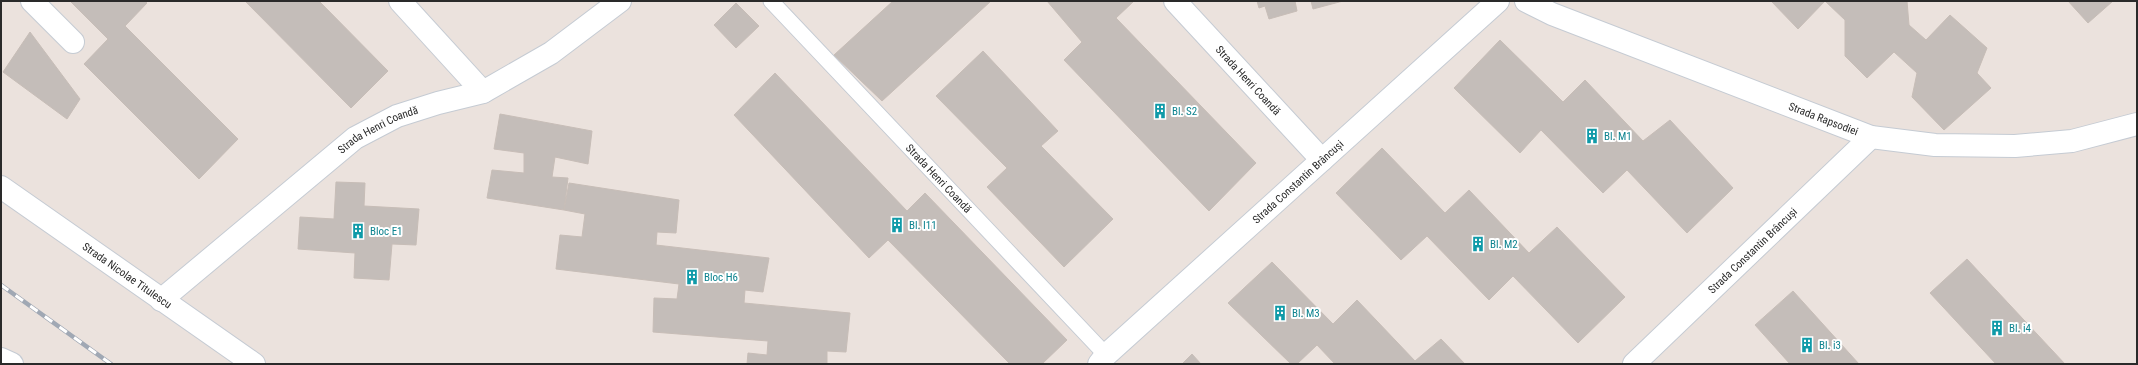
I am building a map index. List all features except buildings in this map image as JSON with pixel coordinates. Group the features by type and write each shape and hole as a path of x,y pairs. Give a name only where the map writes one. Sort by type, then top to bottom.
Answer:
{"street":[{"path":"32,1 73,42"},
{"path":"400,1 483,92"},
{"name":"Strada Henri Coandă","path":"161,300 355,138 396,116 438,103 483,92 550,53 620,1"},
{"name":"Strada Henri Coandă","path":"1175,1 1322,160"},
{"name":"Strada Constantin Brâncuși","path":"1102,359 1498,1"},
{"name":"Strada Rapsodiei","path":"1526,1 1552,14 1871,137 1935,145 2015,146 2072,141 2137,124"},
{"name":"Strada Constantin Brâncuși","path":"1634,364 1871,137"},
{"name":"Strada Nicolae Titulescu","path":"1,187 254,364"},
{"path":"1,359 12,364"}],"lane":[{"name":"Strada Henri Coandă","path":"771,1 1102,359"}],"railway":[{"path":"1,285 111,364"}],"place":[{"name":"Bl. S2","path":"1160,111"},
{"name":"Bl. M1","path":"1592,136"},
{"name":"Bl. I11","path":"897,225"},
{"name":"Bloc E1","path":"358,231"},
{"name":"Bl. M2","path":"1478,244"},
{"name":"Bloc H6","path":"692,277"},
{"name":"Bl. M3","path":"1280,313"},
{"name":"Bl. i4","path":"1997,328"},
{"name":"Bl. i3","path":"1807,345"}]}
